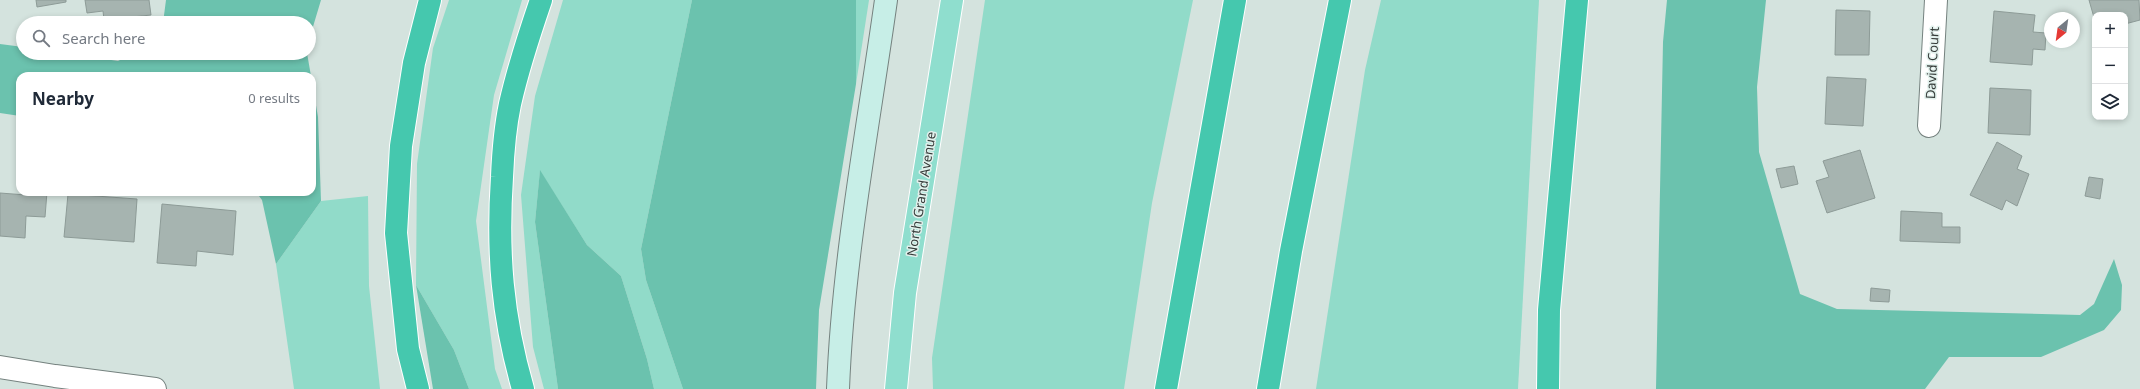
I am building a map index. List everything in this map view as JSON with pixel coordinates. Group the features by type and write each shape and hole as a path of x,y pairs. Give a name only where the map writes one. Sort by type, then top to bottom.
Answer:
{"highway":[{"path":"418,389 408,349 396,233 401,146 414,63 430,0"},
{"path":"523,389 507,320 501,275 499,217 503,158 510,106 522,58 541,0"},
{"path":"1166,389 1235,0"},
{"path":"1268,389 1291,251 1340,0"},
{"path":"1548,389 1550,310 1578,0"}],"main road":[{"path":"838,389 840,333 857,196 886,0"},
{"name":"North Grand Avenue","path":"896,389 905,293 952,0"}],"street":[{"name":"David Court","path":"1929,126 1936,0"},
{"path":"0,367 155,389"}],"green space":[{"path":"166,0 321,0 316,17 164,16"},
{"path":"449,0 522,0 494,95 476,221 495,369 502,389 469,389 454,350 416,285 417,164 433,48"},
{"path":"563,0 692,0 641,249 646,280 683,389 654,389 647,359 621,276 587,245 540,171 535,222 558,389 544,389 533,347 521,195 535,96"},
{"path":"692,0 856,0 856,84 819,310 816,389 683,389 646,280 641,249"},
{"path":"856,0 869,0 856,84"},
{"path":"985,0 1193,0 1152,203 1124,389 933,389 932,358"},
{"path":"1381,0 1539,0 1518,389 1316,389 1365,70"},
{"path":"1667,0 1766,0 1757,87 1759,152 1800,294 1837,309 2080,315 2094,304 2114,259 2122,285 2121,310 2104,330 2041,357 1949,357 1925,389 1656,389 1663,42"},
{"path":"0,44 16,46 16,60 308,60 310,72 16,72 16,115 0,113"},
{"path":"316,105 318,117 321,201 276,264 262,200 259,196 316,196"},
{"path":"540,170 587,245 621,276 647,359 654,389 558,389 535,222"},
{"path":"368,196 369,286 380,389 294,389 276,264 321,201"},
{"path":"416,285 454,350 469,389 433,389"}],"building":[{"path":"36,0 66,0 66,2 37,7"},
{"path":"85,0 149,0 151,15 104,16 103,11 87,13"},
{"path":"2089,0 2139,0 2140,20 2128,23 2128,12 2092,12"},
{"path":"1836,10 1870,11 1869,55 1835,55"},
{"path":"1994,11 2035,15 2033,32 2044,33 2045,50 2033,49 2032,65 1990,62"},
{"path":"1827,77 1866,79 1863,126 1825,124"},
{"path":"1990,88 2031,90 2030,135 1988,133"},
{"path":"1997,142 2022,156 2017,169 2029,174 2017,206 2006,200 2002,210 1970,195"},
{"path":"1860,150 1875,198 1827,213 1816,181 1829,177 1823,161"},
{"path":"1794,166 1798,184 1781,188 1776,169"},
{"path":"2089,177 2103,179 2100,199 2085,196"},
{"path":"0,193 16,194 16,196 47,196 45,217 26,216 25,238 0,236"},
{"path":"68,196 96,196 137,199 134,242 64,237"},
{"path":"162,204 236,211 233,255 197,251 196,266 157,263"},
{"path":"1901,211 1942,213 1942,227 1960,227 1960,243 1900,241"},
{"path":"1871,288 1890,290 1889,302 1870,301"}]}
